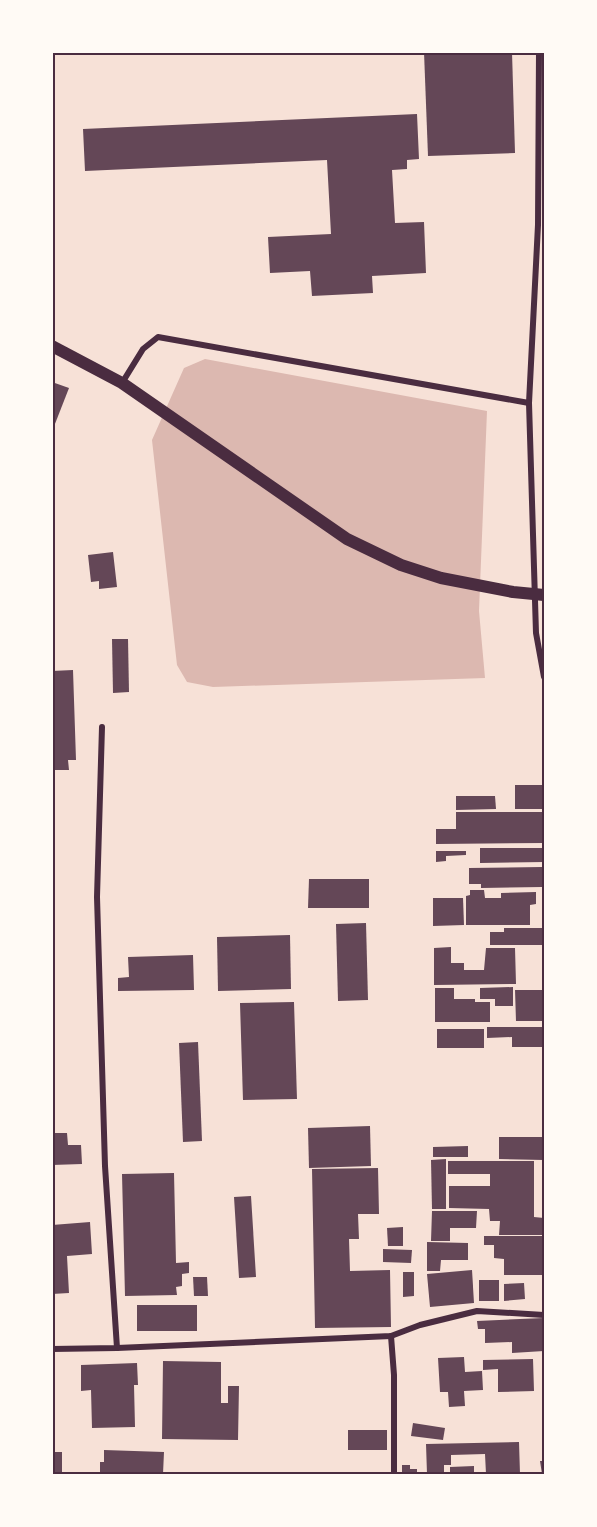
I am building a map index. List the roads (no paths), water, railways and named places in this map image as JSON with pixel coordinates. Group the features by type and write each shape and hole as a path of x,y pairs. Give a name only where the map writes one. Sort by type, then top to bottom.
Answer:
{"main road":[{"path":"52,346 122,383 346,539 401,566 441,578 493,589 539,595"}],"street":[{"path":"539,52 538,225 529,403 539,595 536,633 544,677"},
{"path":"122,383 143,348 158,337 529,403"},
{"path":"102,727 97,897 105,1166 117,1348"},
{"path":"52,1349 391,1335 420,1324 477,1311 544,1315"},
{"path":"391,1335 394,1375 394,1474"}]}
